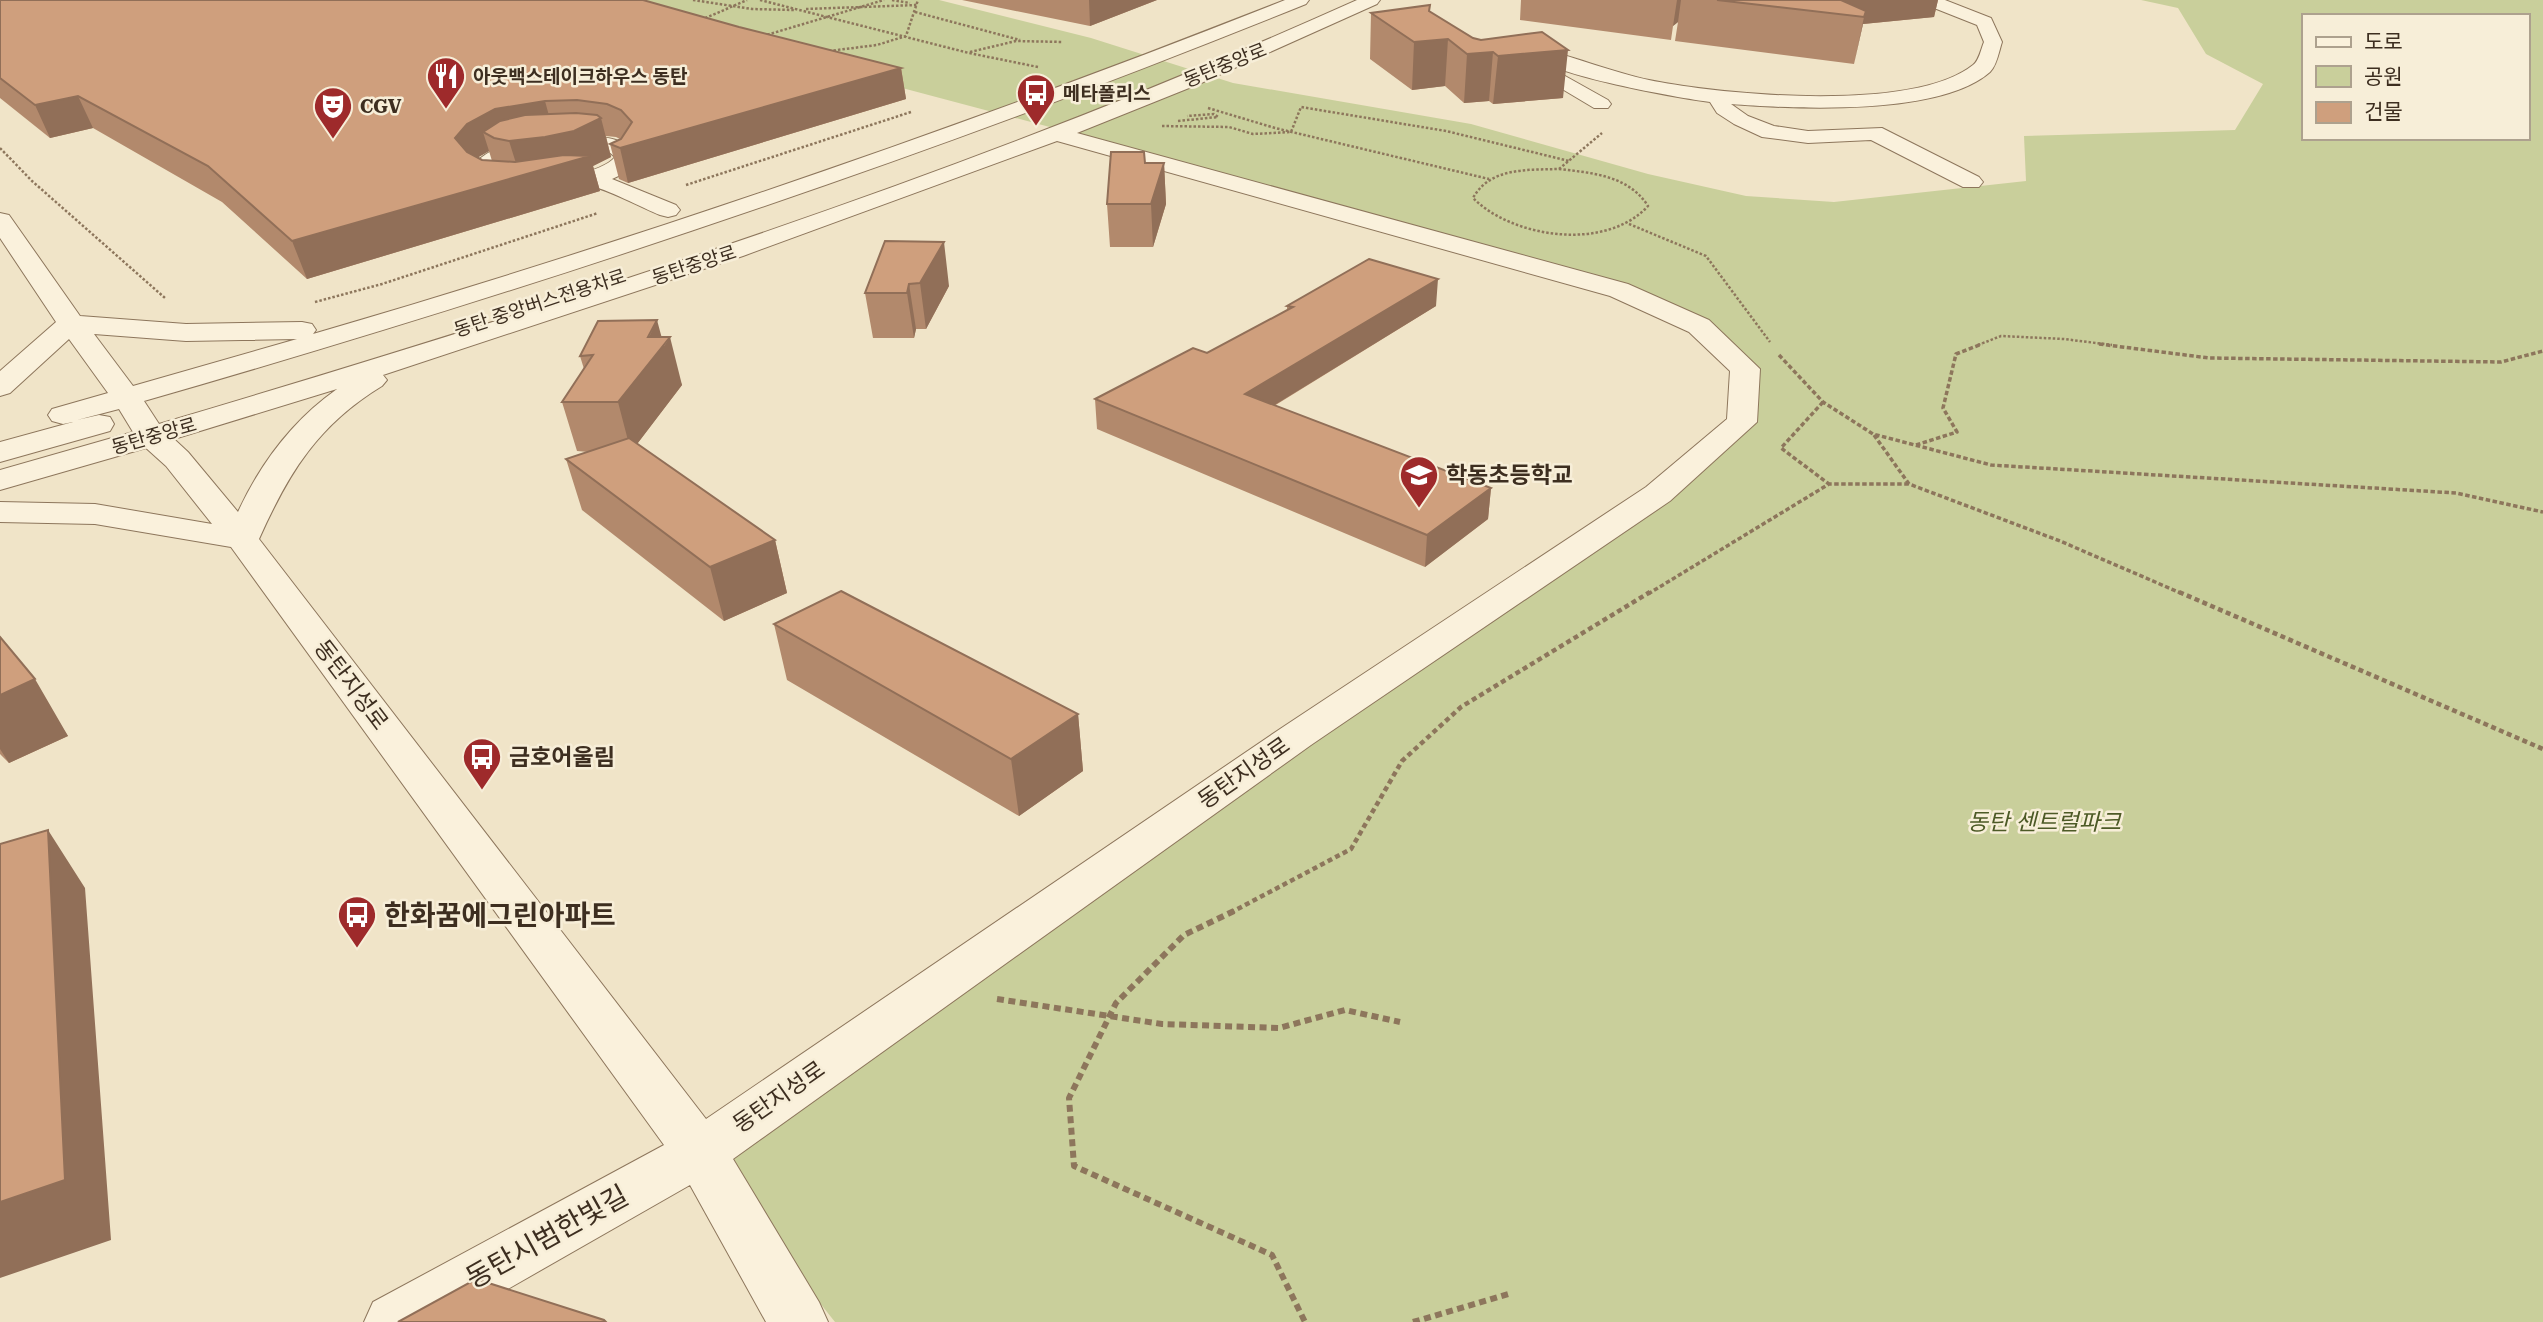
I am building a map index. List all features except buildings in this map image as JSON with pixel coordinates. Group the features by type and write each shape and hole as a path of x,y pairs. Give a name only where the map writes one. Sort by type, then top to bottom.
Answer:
{"street":[{"path":"593,179 619,167 627,156 617,147 592,142 556,143 520,147 491,159 479,172 490,183 521,190 593,179 641,209 668,210 1069,74 1260,0"},
{"name":"동탄중앙로","path":"0,480 139,417 386,322 843,175 1098,80 1300,0"},
{"name":"동탄 중앙버스전용차로","path":"0,461 494,309 786,214 1058,106 1175,71 1250,40 1327,0"},
{"name":"동탄 중앙버스전용차로","path":"0,452 139,417 490,320 769,228 864,194 971,146 1087,102 1177,77 1265,40 1340,0"},
{"name":"동탄중앙로","path":"0,433 139,417 418,355 766,241 1055,134 1268,48 1371,0"},
{"path":"1601,104 1539,66 1569,66 1687,93 1717,96 1804,102 1881,99 1926,93 1969,78 1987,60 1993,42 1985,22 1930,0"},
{"path":"1717,96 1724,109 1732,115 1770,132 1808,137 1874,134 1971,182"},
{"name":"동탄지성로","path":"700,1152 1297,736 1658,494 1742,422 1745,369 1699,326 1619,290 1055,134"},
{"name":"동탄지성로","path":"0,220 139,417 242,539 700,1152 798,1322"},
{"name":"동탄중앙로","path":"386,322 522,257"},
{"path":"0,387 71,323 137,331 222,335 386,322"},
{"path":"0,512 95,514 242,539 274,474 312,428 348,393 418,355"},
{"name":"동탄시범한빛길","path":"394,1322 700,1152"}],"path":[{"path":"693,0 733,6 799,10 917,5"},
{"path":"699,21 747,0"},
{"path":"760,0 969,53 1044,68 1031,73"},
{"path":"756,37 884,0"},
{"path":"892,0 917,5"},
{"path":"906,36 918,0"},
{"path":"915,12 1020,40"},
{"path":"829,51 877,45 906,36"},
{"path":"969,53 1000,41 1038,39 1063,42"},
{"path":"1141,100 1171,107 1214,108 1291,132 1489,179"},
{"path":"1559,169 1612,125 1601,104"},
{"path":"1171,107 1156,117 1214,114 1218,117 1156,122 1160,126 1229,127 1253,134 1291,132"},
{"path":"1291,132 1301,107 1446,131 1569,161"},
{"path":"310,303 641,209 917,110"},
{"path":"0,148 168,300"},
{"path":"0,156 6,155"},
{"path":"1559,169 1610,178 1630,186 1643,195 1648,206 1643,216 1629,224 1578,233 1519,226 1495,218 1479,208 1473,198 1477,187 1489,179 1520,171 1559,169"},
{"path":"1629,224 1706,256 1782,359 1823,402 1874,434 1991,465 2456,493 2543,512"},
{"path":"1916,445 1958,432 1943,408 1956,354 2001,336 2064,338 2208,358 2501,362 2543,351"},
{"path":"1823,402 1781,448 1829,484"},
{"path":"1874,434 1909,484"},
{"path":"1305,1322 1272,1255 1074,1166 1069,1098 1116,1003 1184,935 1268,895 1351,849 1402,761 1461,707 1829,484 1909,484 2060,541 2543,749"},
{"path":"985,997 1162,1024 1279,1028 1345,1010 1400,1022"},
{"path":"1413,1322 1512,1293"}],"green space":[{"name":"동탄 센트럴파크","path":"571,0 939,0 1091,38 1233,83 1471,124 1648,174 1746,196 1834,202 2026,181 2024,136 2235,130 2263,84 2206,54 2178,8 2141,0 2543,0 2543,1322 835,1322 700,1152 1742,422 1744,370 1699,326 1619,290 1091,138"}],"place":[{"name":"아웃백스테이크하우스 동탄","path":"446,110"},
{"name":"메타폴리스","path":"1036,127"},
{"name":"CGV","path":"333,140"},
{"name":"학동초등학교","path":"1419,509"},
{"name":"금호어울림","path":"482,791"},
{"name":"한화꿈에그린아파트","path":"357,949"}]}
